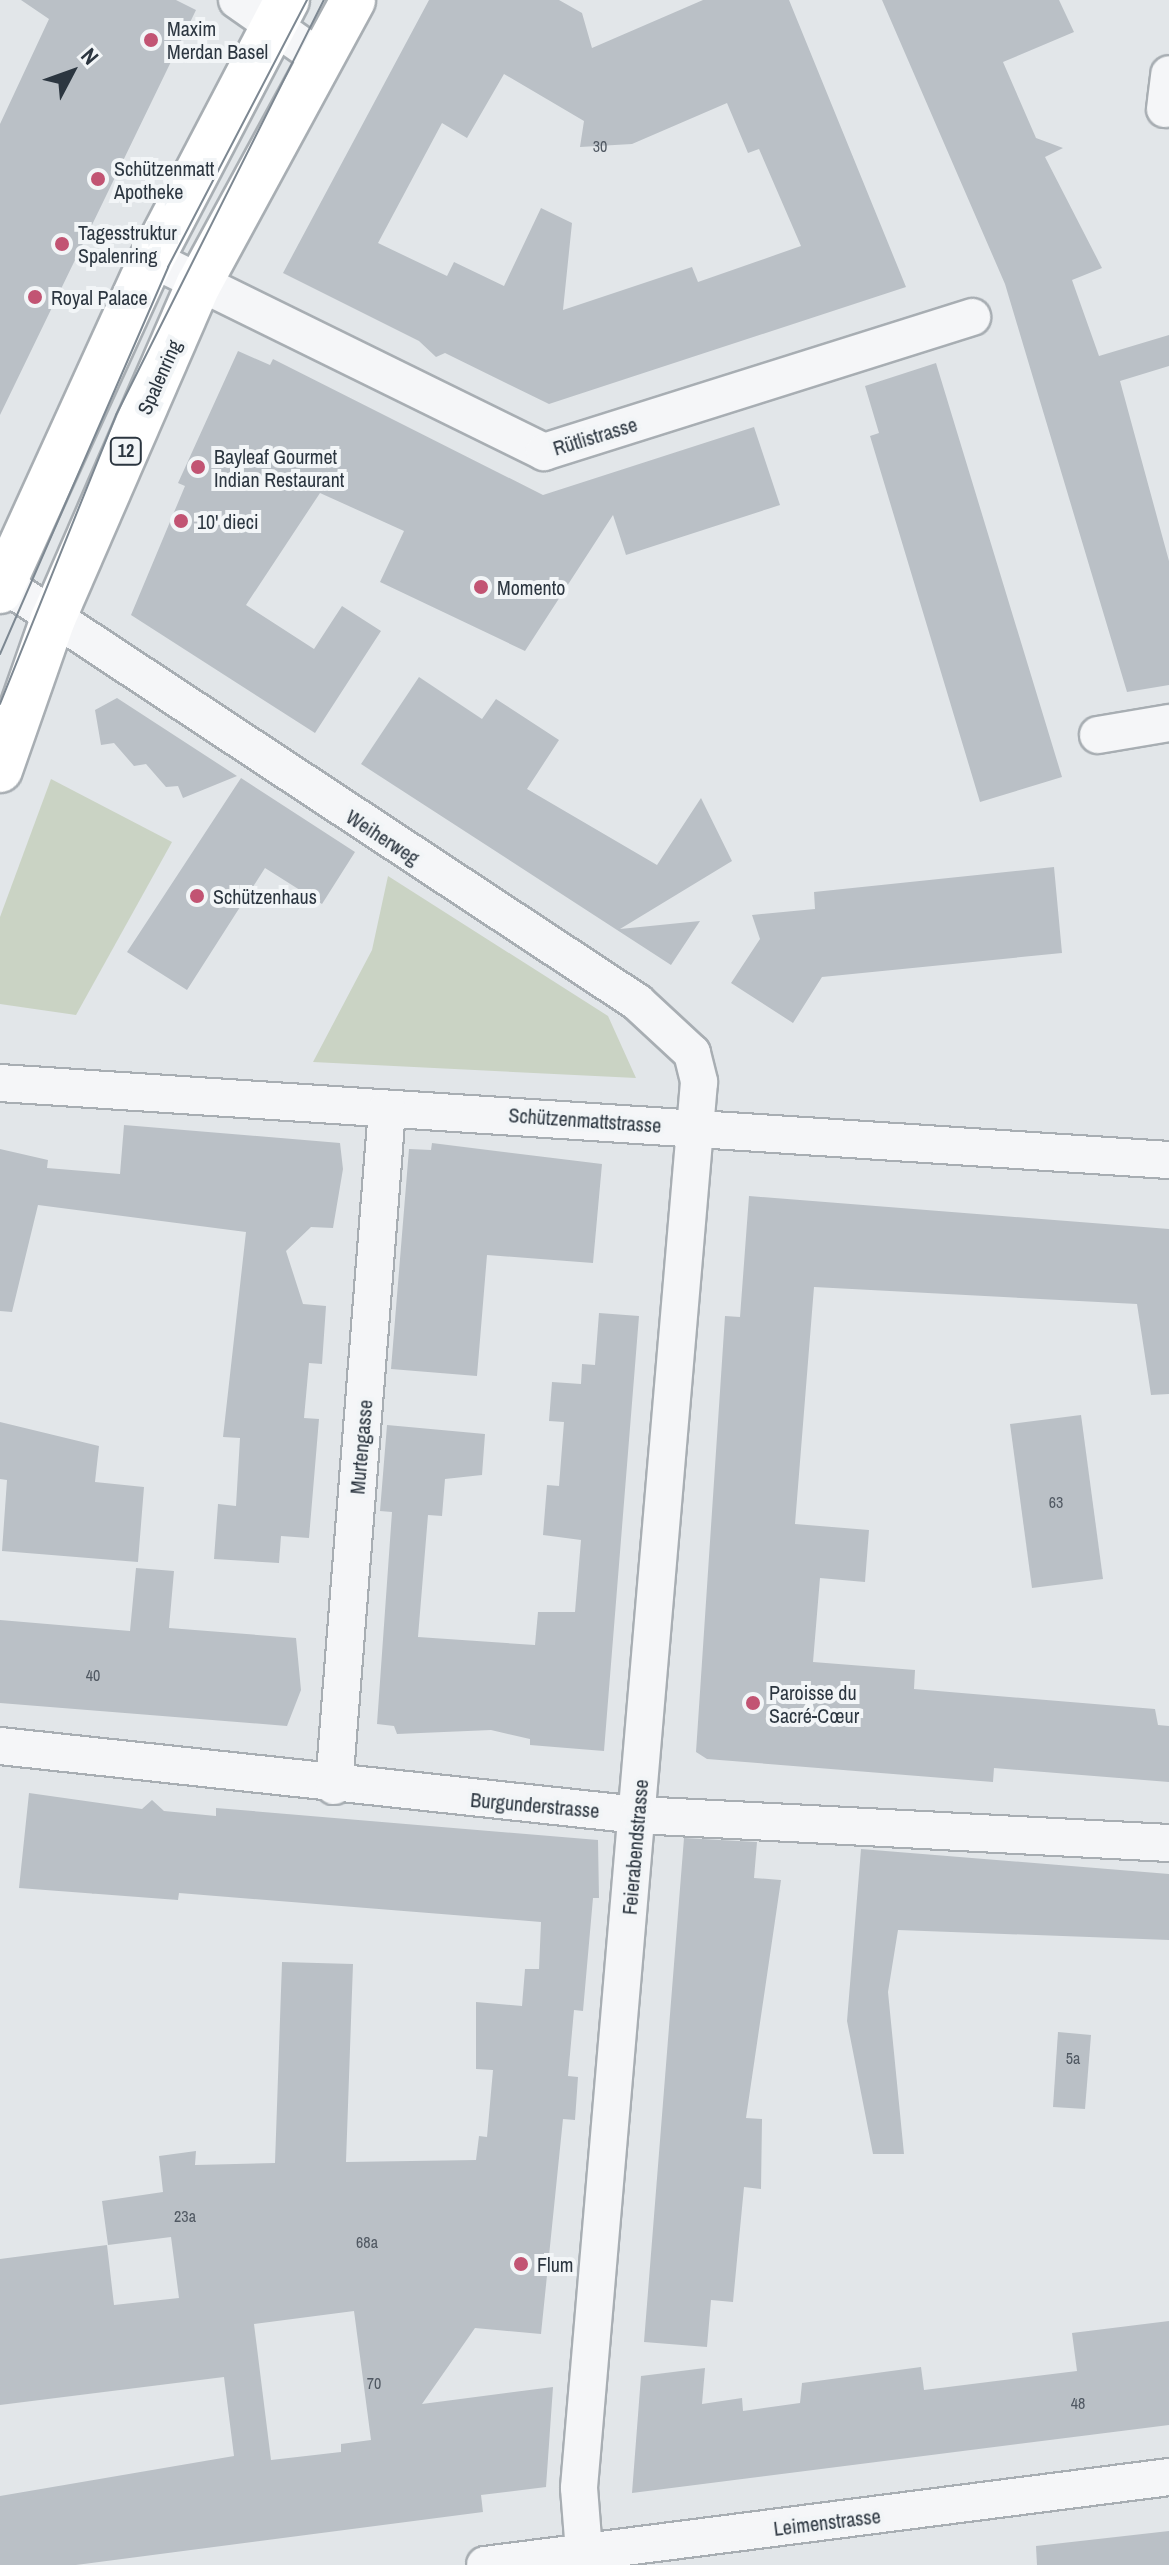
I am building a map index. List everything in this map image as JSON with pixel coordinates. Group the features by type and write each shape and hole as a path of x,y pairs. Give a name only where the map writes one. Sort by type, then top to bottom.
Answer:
{"main road":[{"name":"Spalenring","path":"0,770 53,619 199,284 318,57 353,0"},
{"path":"2,588 152,259 280,13"}],"street":[{"path":"237,0 280,13 318,57"},
{"path":"1165,109 1169,74"},
{"name":"Rütlistrasse","path":"152,259 544,452 972,317"},
{"name":"Weiherweg","path":"2,588 670,1026 692,1053 699,1082 693,1128"},
{"path":"1098,735 1169,723"},
{"name":"Schützenmattstrasse","path":"0,1083 1169,1160"},
{"name":"Murtengasse","path":"334,1786 387,1109"},
{"name":"Feierabendstrasse","path":"584,2558 579,2488 638,1815 693,1128"},
{"name":"Burgunderstrasse","path":"0,1746 334,1786 638,1815 1169,1843"},
{"name":"Leimenstrasse","path":"485,2565 584,2558 1169,2477"}],"green space":[{"path":"51,779 172,842 76,1015 0,1004 0,917"},
{"path":"388,876 608,1016 636,1078 313,1062 372,950"}],"building":[{"path":"21,0 176,0 196,10 0,415 0,124 49,19"},
{"path":"429,0 559,0 582,13 592,48 703,0 789,0 906,287 549,404 445,353 436,357 419,341 283,273","holes":["504,74 584,121 580,147 632,144 727,103 748,153 759,149 801,246 698,282 692,267 563,310 572,223 541,208 504,286 454,262 447,276 378,243 442,123 467,138"]},
{"path":"882,0 1059,0 1074,32 1003,62 1036,138 1063,148 1045,157 1102,268 1072,280 1099,356 1169,335 1169,366 1120,381 1169,561 1169,685 1127,692 1005,284"},
{"path":"238,351 270,365 273,359 543,495 754,427 780,505 626,555 613,515 525,651 380,582 404,531 320,493 246,605 314,649 342,606 381,631 315,733 131,615 185,486 178,483"},
{"path":"936,363 1062,777 980,802 870,436 879,433 865,386"},
{"path":"419,677 482,719 496,699 559,740 527,789 657,865 701,798 732,861 620,929 700,921 671,965 361,764"},
{"path":"117,698 237,776 183,798 178,786 166,787 146,764 134,766 114,743 101,745 95,710"},
{"path":"241,778 355,852 322,904 265,868 187,990 127,952"},
{"path":"1054,867 1062,953 822,977 793,1023 731,983 760,939 752,915 815,909 814,892"},
{"path":"124,1125 340,1143 343,1169 333,1228 311,1227 286,1251 303,1304 326,1306 322,1364 309,1363 304,1418 319,1419 309,1538 281,1536 279,1563 214,1559 218,1504 236,1506 240,1438 223,1437 246,1232 38,1205 12,1312 0,1311 0,1149 48,1160 47,1168 120,1174"},
{"path":"432,1143 602,1164 593,1263 487,1255 477,1376 391,1369 409,1149 431,1150"},
{"path":"749,1196 1169,1229 1169,1394 1151,1395 1137,1304 814,1287 795,1524 869,1530 865,1582 820,1578 813,1662 915,1670 914,1689 1155,1709 1158,1725 1169,1726 1169,1782 994,1768 993,1782 707,1759 696,1752 725,1316 740,1317"},
{"path":"599,1313 639,1316 604,1751 530,1745 530,1739 491,1730 397,1734 394,1726 377,1724 392,1512 380,1511 387,1425 485,1434 482,1475 445,1479 442,1516 428,1515 418,1637 535,1645 538,1612 575,1612 581,1540 543,1535 547,1485 559,1486 564,1422 549,1421 552,1382 581,1384 582,1364 595,1365"},
{"path":"1081,1415 1103,1579 1032,1588 1010,1424"},
{"path":"0,1422 99,1446 95,1482 144,1487 138,1562 2,1551 7,1480 0,1479"},
{"path":"136,1568 174,1571 169,1628 296,1638 301,1690 287,1726 0,1703 0,1620 130,1631"},
{"path":"29,1793 142,1809 152,1800 164,1811 216,1816 216,1808 598,1840 599,1898 593,1898 583,2011 574,2010 568,2076 578,2077 575,2120 563,2119 541,2334 475,2328 422,2404 553,2387 546,2487 481,2495 483,2512 76,2565 0,2565 0,2496 234,2456 224,2377 0,2405 0,2259 107,2245 114,2305 179,2298 171,2237 108,2245 102,2201 163,2192 159,2156 196,2151 195,2165 275,2163 282,1962 353,1964 346,2162 476,2160 479,2136 487,2137 493,2070 476,2069 476,2002 522,2006 525,1969 539,1969 541,1922 179,1893 178,1900 19,1888","holes":["354,2311 371,2440 341,2444 341,2452 271,2460 254,2324"]},
{"path":"684,1838 757,1842 754,1878 781,1880 746,2118 762,2119 761,2189 744,2187 733,2302 711,2300 707,2347 644,2342"},
{"path":"861,1849 1169,1874 1169,1940 898,1930 888,1992 904,2154 873,2154 847,2021"},
{"path":"1058,2032 1091,2035 1085,2109 1053,2107"},
{"path":"1169,2321 1169,2425 632,2493 641,2376 705,2368 702,2404 742,2398 743,2411 800,2403 802,2383 921,2367 924,2390 1077,2371 1072,2333"},
{"path":"1169,2531 1169,2565 1037,2565 1036,2546"}],"tram line":[{"path":"0,654 168,267 307,0"},
{"path":"0,704 116,415 324,0"}],"place":[{"name":"Maxim Merdan Basel","path":"151,40"},
{"name":"Schützenmatt Apotheke","path":"98,179"},
{"name":"Tagesstruktur Spalenring","path":"62,244"},
{"name":"Royal Palace","path":"35,297"},
{"name":"Bayleaf Gourmet Indian Restaurant","path":"198,467"},
{"name":"10' dieci","path":"181,521"},
{"name":"Momento","path":"481,587"},
{"name":"Schützenhaus","path":"197,896"},
{"name":"Paroisse du Sacré-Cœur","path":"753,1703"},
{"name":"Flum","path":"521,2264"}]}
